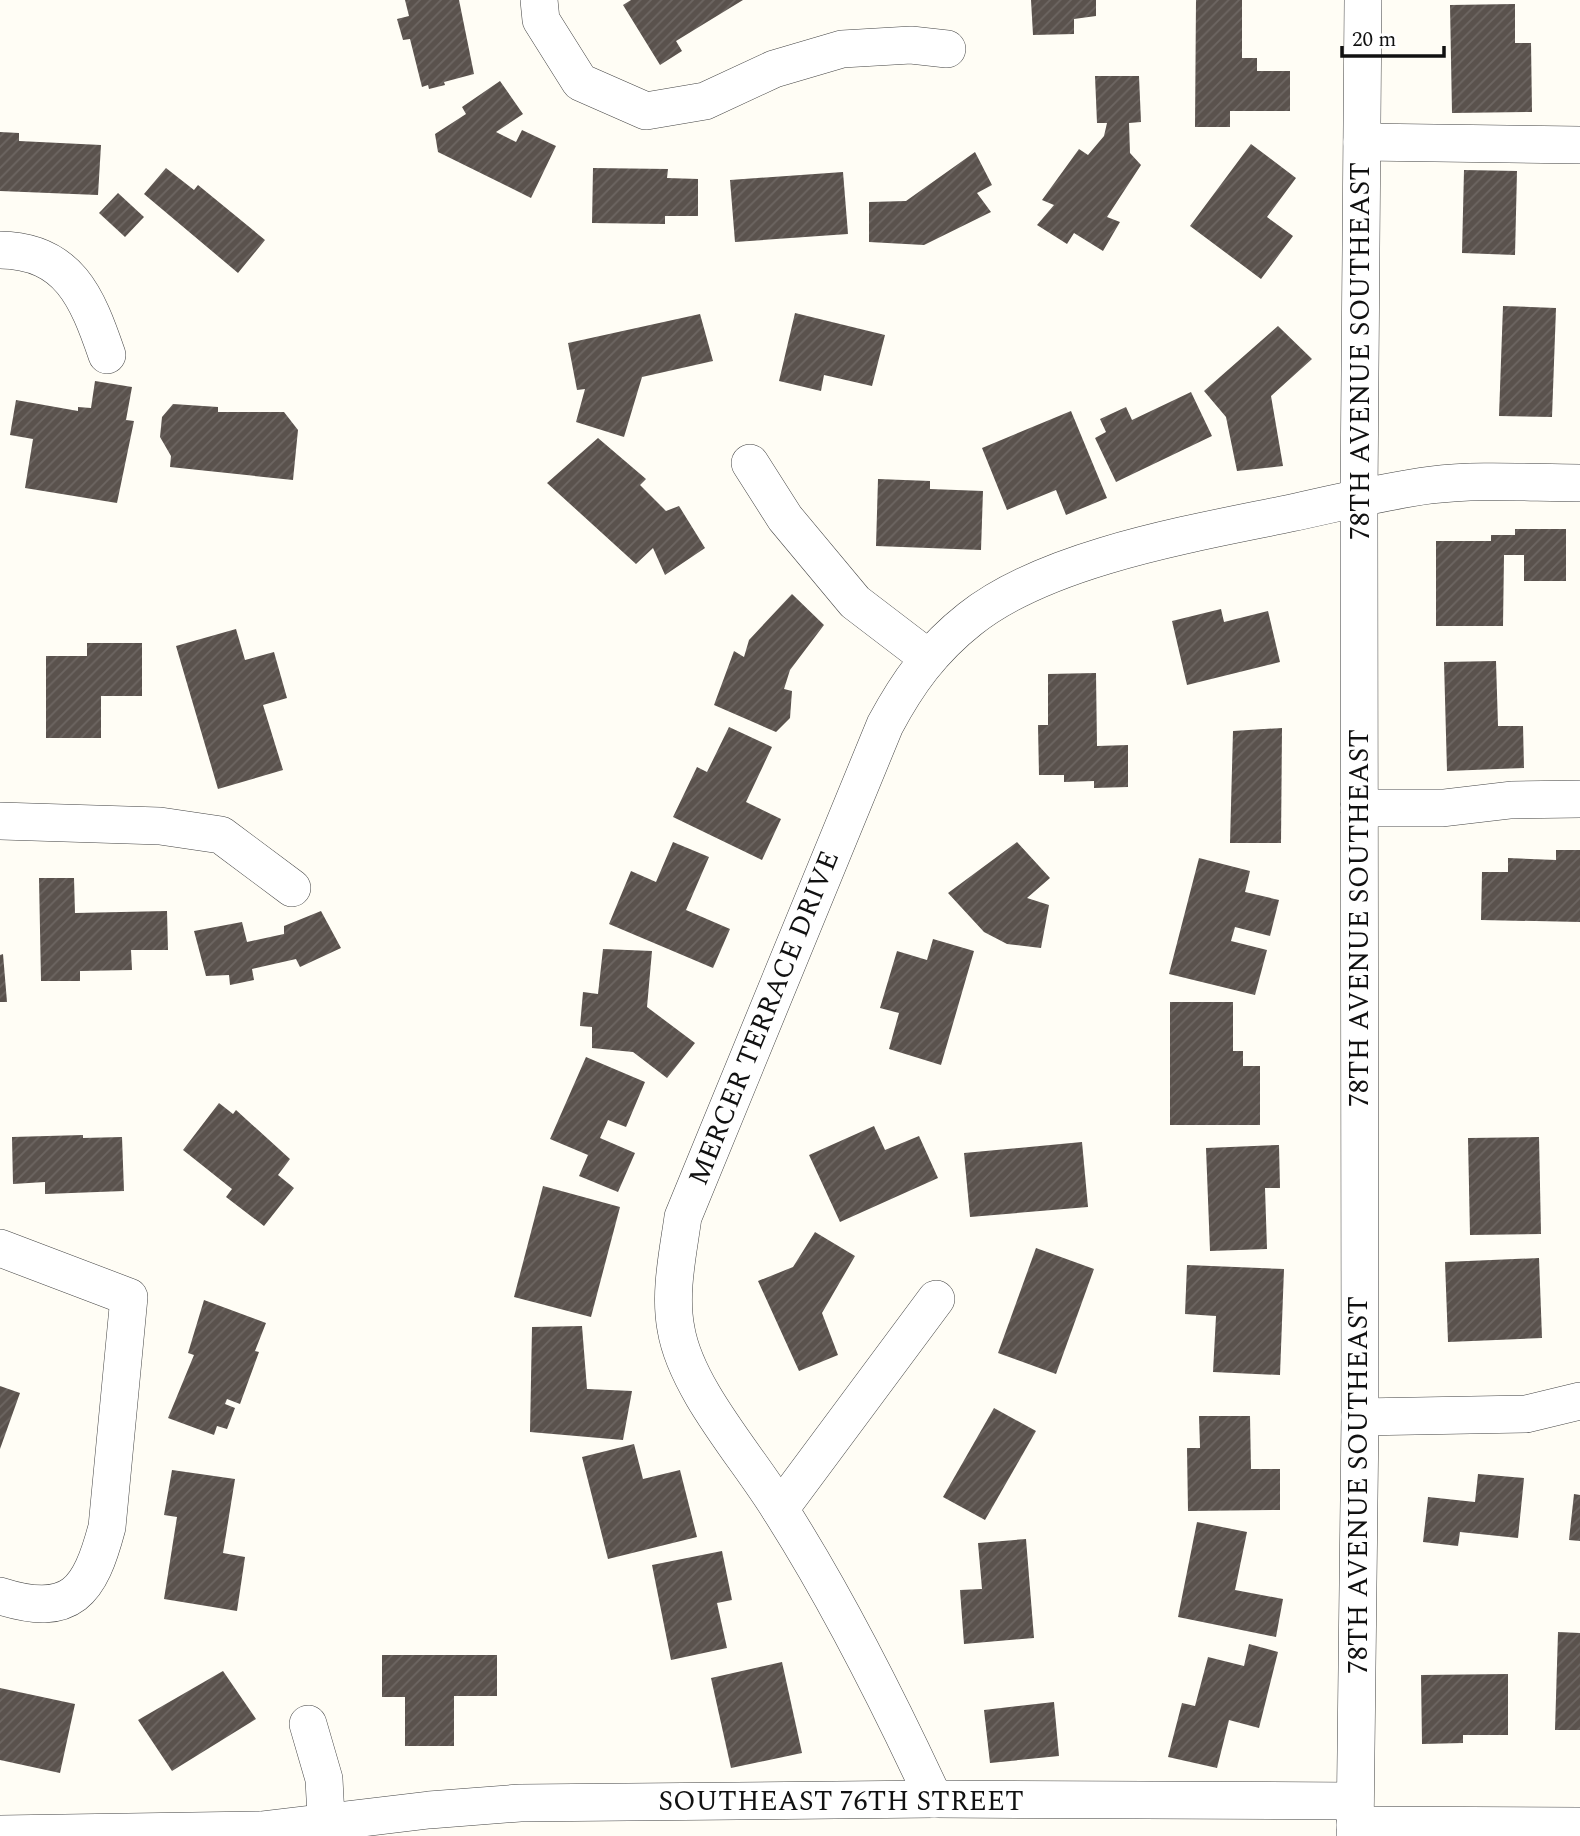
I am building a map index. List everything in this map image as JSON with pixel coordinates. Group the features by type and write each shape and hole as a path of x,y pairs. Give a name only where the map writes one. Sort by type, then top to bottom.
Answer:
{"street":[{"path":"539,0 541,20 580,82 646,111 705,101 774,69 842,49 911,46 947,49"},
{"name":"78TH AVENUE SOUTHEAST","path":"1355,1820 1360,1417 1359,497 1363,0"},
{"path":"1362,142 1580,145"},
{"path":"0,250 34,253 65,270 94,318 107,355"},
{"path":"750,463 785,518 855,602 927,657"},
{"name":"MERCER TERRACE DRIVE","path":"934,1799 887,1696 780,1509 687,1365 676,1328 674,1288 683,1217 885,725 905,688 927,657 972,617 1015,590 1099,558 1194,532 1359,497 1434,485 1580,483"},
{"path":"1359,808 1443,808 1511,800 1580,799"},
{"path":"0,821 160,826 222,835 292,888"},
{"path":"0,1248 129,1297 107,1527 97,1563 84,1588 60,1601 40,1604 0,1596"},
{"path":"780,1509 936,1299"},
{"path":"1360,1417 1526,1414 1580,1401"},
{"path":"308,1724 324,1779 327,1829"},
{"name":"SOUTHEAST 76TH STREET","path":"16,1835 327,1829 429,1810 520,1803 934,1799 1355,1820 1580,1826"}],"building":[{"path":"405,0 459,0 474,74 429,89 428,85 422,87 410,39 403,40 397,19 409,16"},
{"path":"631,0 743,0 676,41 682,51 660,65 623,5"},
{"path":"1031,0 1096,0 1096,16 1074,19 1074,34 1033,35"},
{"path":"1196,0 1242,0 1242,58 1257,58 1257,71 1290,71 1290,111 1230,111 1230,127 1195,127"},
{"path":"1515,4 1515,43 1531,43 1532,112 1452,113 1450,5"},
{"path":"1095,76 1139,76 1141,122 1129,123 1130,153 1141,165 1107,217 1120,222 1103,251 1074,233 1067,244 1037,225 1054,205 1042,200 1079,149 1088,155 1104,136 1107,123 1097,123"},
{"path":"500,81 523,114 496,132 516,142 522,130 556,146 531,198 438,152 435,134 466,114 462,107"},
{"path":"0,132 19,133 19,141 101,145 98,195 0,191"},
{"path":"1251,144 1296,178 1267,217 1293,236 1261,279 1190,226"},
{"path":"975,152 992,185 977,193 991,212 924,245 869,242 869,202 906,201"},
{"path":"166,168 194,190 198,185 265,240 238,273 144,194"},
{"path":"593,168 668,169 667,178 698,179 698,216 665,216 665,224 592,223"},
{"path":"1464,170 1517,171 1515,255 1462,253"},
{"path":"843,172 848,234 735,242 730,180"},
{"path":"118,193 144,217 125,237 99,213"},
{"path":"1503,306 1556,308 1552,417 1499,416"},
{"path":"795,313 885,335 872,386 824,375 821,391 779,381"},
{"path":"700,314 713,361 642,377 624,437 576,422 585,389 577,390 568,343"},
{"path":"1278,326 1312,359 1271,396 1283,466 1237,471 1226,417 1204,391"},
{"path":"95,381 132,387 126,420 134,421 117,503 25,488 33,439 10,435 16,400 78,411 78,407 91,408"},
{"path":"1191,392 1212,436 1116,482 1095,438 1106,432 1100,419 1126,407 1132,420"},
{"path":"173,404 218,407 218,412 284,412 298,430 293,480 170,467 171,456 160,437 162,417"},
{"path":"1071,411 1107,498 1066,515 1056,490 1007,510 982,448"},
{"path":"598,438 646,479 640,485 666,511 679,506 705,548 665,575 653,548 636,564 547,483"},
{"path":"878,479 930,481 930,489 983,491 981,550 876,546"},
{"path":"1515,529 1566,529 1566,581 1524,581 1524,555 1504,555 1503,626 1436,626 1436,541 1491,541 1491,535 1515,535"},
{"path":"792,594 824,625 790,670 784,689 792,691 790,718 776,732 714,705 734,651 744,657 749,640"},
{"path":"1221,609 1224,622 1268,611 1280,662 1187,685 1172,621"},
{"path":"236,629 245,660 274,652 287,698 263,705 283,770 218,789 176,646"},
{"path":"87,643 142,643 142,696 101,696 101,738 46,738 46,656 87,656"},
{"path":"1496,661 1498,726 1523,726 1524,768 1447,771 1444,662"},
{"path":"1096,673 1097,746 1128,745 1128,787 1094,788 1094,781 1064,782 1064,775 1039,775 1038,725 1048,725 1048,674"},
{"path":"729,727 772,747 746,802 781,819 762,860 673,817 697,767 707,772"},
{"path":"1282,728 1281,843 1230,843 1233,731"},
{"path":"673,842 709,857 686,910 730,929 713,968 609,924 631,871 656,882"},
{"path":"1017,842 1050,878 1027,898 1049,905 1041,948 1007,944 984,932 948,893"},
{"path":"1556,850 1580,850 1580,922 1481,920 1482,872 1508,872 1508,858 1556,860"},
{"path":"1199,858 1250,871 1245,892 1279,900 1270,936 1235,927 1231,941 1267,950 1255,995 1169,974"},
{"path":"39,878 74,878 75,913 167,911 168,950 131,950 132,970 80,971 80,981 41,981"},
{"path":"321,911 341,948 300,967 296,959 252,969 254,980 230,985 229,975 206,976 194,931 242,922 247,942 284,934 284,926"},
{"path":"933,939 974,951 941,1065 889,1049 899,1013 880,1008 897,951 927,960"},
{"path":"603,949 652,951 647,1007 695,1043 667,1078 633,1052 592,1048 592,1027 580,1026 583,992 598,994"},
{"path":"3,954 7,1002 0,1002 0,955"},
{"path":"1170,1002 1233,1002 1233,1051 1243,1051 1243,1066 1260,1066 1260,1125 1170,1125"},
{"path":"586,1057 645,1082 626,1127 608,1120 600,1138 635,1153 618,1192 579,1176 588,1155 550,1139"},
{"path":"219,1103 233,1114 236,1110 290,1159 278,1175 294,1188 264,1226 226,1197 232,1189 183,1150"},
{"path":"874,1126 885,1150 919,1136 938,1178 840,1222 809,1155"},
{"path":"83,1135 83,1138 122,1137 124,1191 45,1194 45,1182 13,1184 12,1137"},
{"path":"1539,1137 1541,1234 1470,1235 1468,1138"},
{"path":"1082,1142 1088,1207 970,1217 964,1153"},
{"path":"1279,1145 1280,1188 1265,1188 1267,1249 1210,1251 1206,1148"},
{"path":"543,1186 620,1207 591,1317 514,1297"},
{"path":"815,1232 855,1256 822,1313 838,1355 799,1371 758,1281 793,1267"},
{"path":"1036,1248 1094,1269 1056,1374 998,1353"},
{"path":"1539,1258 1542,1338 1448,1342 1445,1262"},
{"path":"1187,1265 1284,1269 1280,1375 1213,1372 1216,1316 1185,1314"},
{"path":"204,1300 266,1323 255,1351 259,1352 240,1404 227,1399 225,1404 235,1408 227,1429 217,1426 214,1435 168,1418 194,1355 188,1353"},
{"path":"582,1326 587,1389 632,1391 623,1440 530,1432 532,1327"},
{"path":"0,1386 20,1393 0,1449"},
{"path":"994,1408 1036,1431 985,1520 943,1497"},
{"path":"1199,1416 1250,1416 1251,1469 1280,1469 1280,1510 1188,1511 1187,1448 1200,1448"},
{"path":"634,1444 643,1479 680,1470 697,1537 608,1559 582,1457"},
{"path":"172,1470 235,1479 223,1553 245,1557 237,1611 164,1599 177,1517 164,1515"},
{"path":"1478,1474 1524,1478 1518,1538 1460,1532 1458,1546 1423,1542 1428,1497 1475,1502"},
{"path":"1574,1494 1580,1495 1580,1541 1569,1540"},
{"path":"1197,1522 1247,1532 1235,1590 1283,1599 1276,1637 1178,1617"},
{"path":"1026,1539 1034,1638 964,1644 960,1590 982,1589 978,1543"},
{"path":"722,1551 732,1600 717,1603 727,1648 671,1660 652,1565"},
{"path":"1558,1632 1580,1633 1580,1730 1555,1730"},
{"path":"1249,1644 1278,1652 1259,1728 1229,1720 1217,1768 1168,1757 1182,1703 1195,1706 1208,1657 1244,1666"},
{"path":"382,1655 497,1655 497,1696 454,1696 454,1746 405,1746 405,1697 382,1697"},
{"path":"782,1662 802,1753 731,1768 711,1678"},
{"path":"223,1671 256,1719 172,1771 138,1720"},
{"path":"1508,1674 1508,1735 1463,1735 1463,1743 1422,1744 1421,1675"},
{"path":"0,1688 75,1704 60,1773 0,1760"},
{"path":"1054,1702 1059,1756 990,1763 984,1710"}]}
